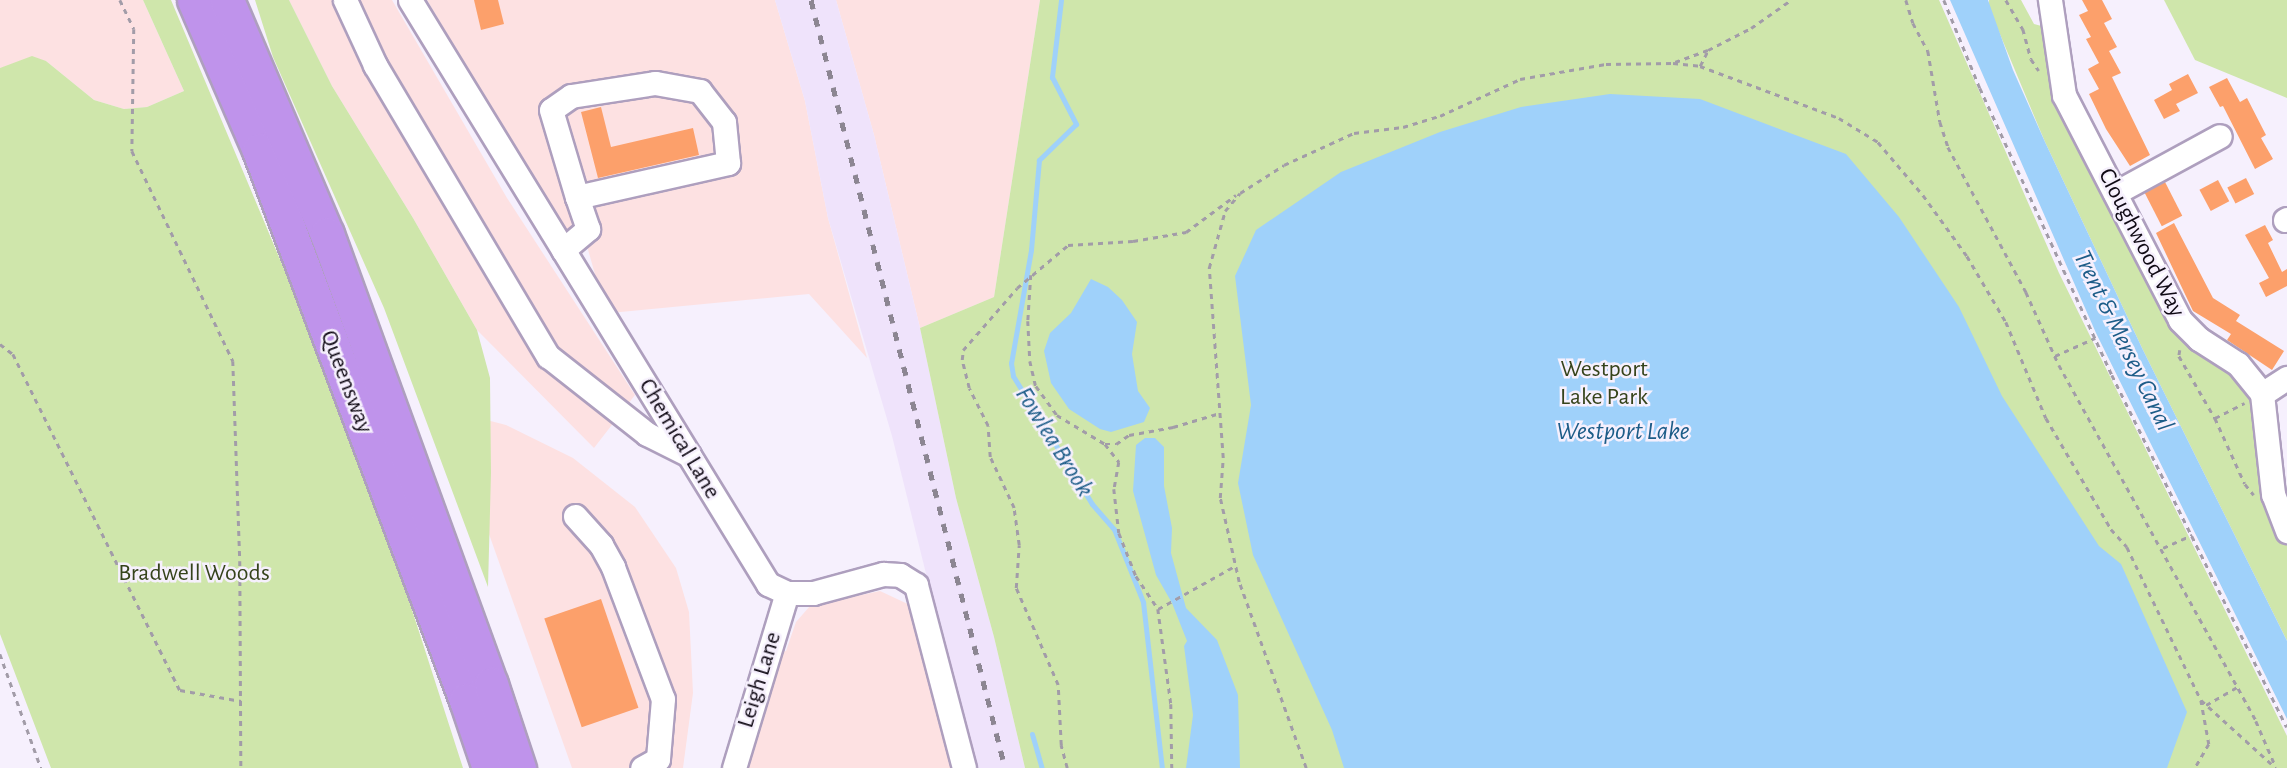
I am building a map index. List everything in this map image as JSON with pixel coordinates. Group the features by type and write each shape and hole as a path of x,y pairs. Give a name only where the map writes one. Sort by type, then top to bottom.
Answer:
{"highway":[{"name":"Queensway","path":"194,0 259,150 466,700 489,768"},
{"name":"Queensway","path":"227,0 327,234 519,768"},
{"path":"237,0 268,94"}],"street":[{"path":"345,0 375,65 548,356 647,434 689,455"},
{"name":"Chemical Lane","path":"410,0 768,584 787,593"},
{"name":"Cloughwood Way","path":"2046,6 2064,95 2183,326 2238,364 2262,394"},
{"path":"563,250 588,229 577,197 551,110 571,96 656,83 700,91 724,122 728,163 577,197"},
{"path":"2115,193 2220,136"},
{"path":"2287,378 2262,394 2268,468 2277,508 2287,531"},
{"path":"575,516 601,545 613,567 663,699 658,759 642,768"},
{"path":"787,593 813,593 883,574 900,575 916,585 964,768"},
{"name":"Leigh Lane","path":"734,768 787,593"}],"path":[{"path":"120,0 134,29 132,151 233,361 240,561 241,768"},
{"path":"1673,63 1708,50 1751,28 1791,0"},
{"path":"1906,0 1913,23 1928,51 1940,122 1948,147 2026,292 2055,356 2238,687 2276,767"},
{"path":"1944,0 1980,88 2095,338 2287,727"},
{"path":"2006,0 2023,29 2031,60 2045,80 2064,95"},
{"path":"1700,65 1708,50"},
{"path":"1067,768 1061,745 1058,685 1016,588 1020,545 1014,508 990,457 988,426 969,388 961,360 963,350 973,337 993,318 1017,288 1068,246 1133,241 1186,232 1284,165 1354,134 1403,127 1440,116 1520,79 1606,64 1673,63 1700,65 1839,118 1878,142 1923,195 1967,256 2006,322 2046,418 2111,529 2127,547 2201,700 2208,744 2195,768"},
{"path":"1240,193 1225,211 1209,268 1223,458 1220,498 1235,566 1306,768"},
{"path":"1031,275 1028,321 1030,361 1036,386 1058,415 1105,444 1119,462 1114,489 1119,533 1136,576 1158,609 1171,704 1172,768"},
{"path":"2183,326 2179,356 2214,418 2245,484 2258,500 2277,508"},
{"path":"2055,356 2095,338"},
{"path":"0,344 13,354 180,690 241,701"},
{"path":"2214,418 2262,394"},
{"path":"1105,444 1116,444 1129,435 1220,413"},
{"path":"2163,548 2192,534"},
{"path":"1158,609 1235,566"},
{"path":"0,654 41,768"},
{"path":"2206,705 2238,687"},
{"path":"2201,700 2276,767"}],"shaded area":[{"path":"0,0 143,0 184,91 147,107 124,109 94,100 46,61 0,68"},
{"path":"289,0 392,0 507,198 635,395 594,448 477,330 413,218 332,86"},
{"path":"427,0 775,0 805,101 828,218 867,358 809,294 610,313 600,292 585,239 566,235"},
{"path":"775,0 836,0 874,135 920,328 956,498 994,637 1025,768 974,768 892,436 828,218 805,101"},
{"path":"836,0 1040,0 994,297 920,328 874,135"},
{"path":"479,418 506,425 573,458 635,507 676,568 689,612 693,693 683,768 572,768 451,427"},
{"path":"880,591 912,606 955,768 747,768 754,719 777,653 786,651 796,622 810,606"}],"green space":[{"name":"Bradwell Woods","path":"143,0 171,0 326,369 403,582 463,768 51,768 0,634 0,68 32,56 46,61 94,100 124,109 147,107 184,91"},
{"path":"255,0 289,0 332,86 413,218 477,330 490,378 488,587 384,308 273,57"},
{"name":"Westport Lake Park","path":"1040,0 1939,0 2059,273 2287,736 2287,768 1025,768 994,637 956,498 920,328 994,297"},
{"path":"1989,0 2021,0 2034,24 2049,28 2059,91 2179,329 2235,373 2253,397 2272,514 2287,546 2287,641 2142,348 2045,142 1989,8"},
{"path":"2164,0 2287,0 2287,98 2195,60"}],"water":[{"name":"Trent & Mersey Canal","path":"1950,0 1988,0 2013,70 2045,142 2142,348 2287,641 2287,719 2096,333"},
{"name":"Westport Lake","path":"1610,94 1700,99 1846,154 1899,217 1959,307 2002,396 2099,546 2121,564 2187,712 2167,768 1344,768 1332,730 1253,555 1238,483 1251,405 1235,276 1256,230 1341,172 1440,132 1521,107"},
{"path":"1091,279 1108,287 1122,300 1137,322 1132,354 1138,391 1150,408 1144,422 1111,432 1100,429 1069,409 1051,383 1044,351 1050,333 1071,313"},
{"path":"1145,438 1155,438 1164,447 1164,486 1172,528 1171,553 1186,608 1217,640 1238,695 1240,768 1186,768 1193,715 1184,646 1187,641 1172,603 1156,575 1133,491 1136,445"}],"building":[{"path":"474,0 498,0 504,24 481,30"},
{"path":"2082,0 2102,0 2112,19 2104,23 2117,47 2109,51 2121,73 2112,77 2150,155 2130,166 2106,129 2089,94 2099,89 2088,69 2099,63 2086,39 2091,37 2079,15 2088,11"},
{"path":"2188,74 2198,93 2176,104 2180,111 2164,119 2154,100 2172,90 2169,84"},
{"path":"2227,78 2240,102 2247,98 2266,135 2261,138 2273,159 2255,169 2223,106 2220,107 2209,87"},
{"path":"601,107 611,147 693,128 699,155 598,178 581,112"},
{"path":"2246,178 2254,194 2235,204 2227,188"},
{"path":"2218,180 2229,201 2211,211 2199,190"},
{"path":"2165,182 2182,216 2162,226 2145,192"},
{"path":"2174,223 2213,298 2240,315 2236,321 2284,351 2272,370 2227,340 2231,334 2193,311 2156,233"},
{"path":"2265,225 2273,240 2268,243 2282,272 2287,269 2287,286 2266,297 2259,283 2269,278 2245,235"},
{"path":"601,599 638,708 582,727 544,619"}],"waterway":[{"name":"Fowlea Brook","path":"1061,0 1052,77 1076,124 1039,160 1031,250 1011,363 1013,376 1092,504 1114,529 1143,602 1162,768"},
{"path":"1032,734 1042,768"}],"railway":[{"path":"811,0 1005,768"}]}
